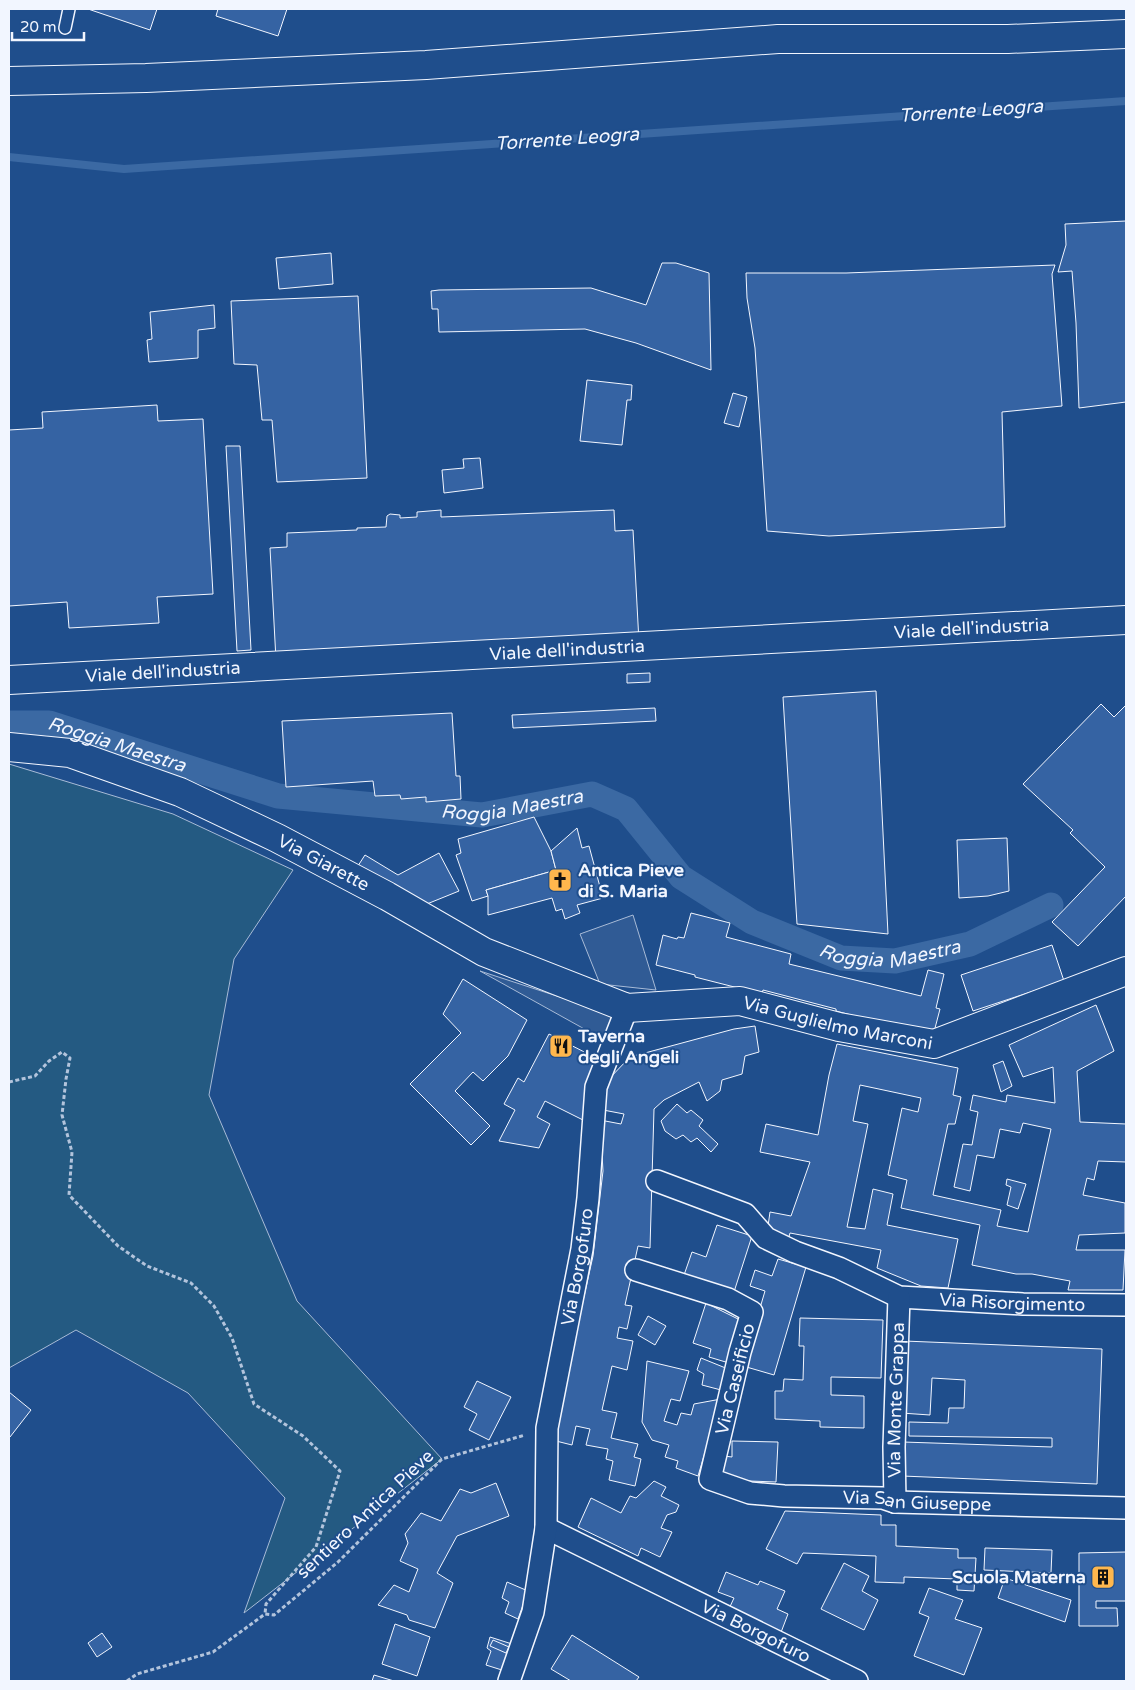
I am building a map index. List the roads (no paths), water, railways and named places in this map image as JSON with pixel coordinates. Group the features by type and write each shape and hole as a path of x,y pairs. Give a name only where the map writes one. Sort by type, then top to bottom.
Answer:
{"street":[{"path":"9,81 146,78 426,65 778,39 1008,39 1126,34"},
{"name":"Viale dell'industria","path":"9,680 1126,620"},
{"name":"Via Giarette","path":"9,747 70,753 180,792 277,838 387,896 484,952 627,1008"},
{"name":"Via Guglielmo Marconi","path":"627,1008 740,1000 839,1027 934,1044 1126,971"},
{"name":"Via Borgofuro","path":"509,1681 533,1612 546,1528 547,1428 582,1249 596,1087 627,1008"},
{"path":"657,1181 746,1214 766,1238 794,1252 839,1268 899,1297"},
{"name":"Via Caseificio","path":"636,1270 728,1299 752,1312 740,1352 710,1479"},
{"name":"Via Risorgimento","path":"899,1297 1023,1304 1126,1305"},
{"name":"Via Monte Grappa","path":"895,1502 894,1438 899,1297"},
{"name":"Via San Giuseppe","path":"710,1479 750,1493 784,1496 883,1498 895,1502 1126,1508"},
{"name":"Via Borgofuro","path":"546,1528 857,1681"}],"lane":[{"path":"66,28 69,9"}],"waterway":[{"name":"Torrente Leogra","path":"9,157 124,169 1126,101"},
{"name":"Roggia Maestra","path":"9,723 49,723 278,796 482,815 592,794 626,809 681,877 752,922 841,958 895,961 970,944 1051,905"}],"place":[{"name":"Antica Pieve di S. Maria","path":"560,880"},
{"name":"Taverna degli Angeli","path":"561,1046"},
{"name":"Scuola Materna","path":"1103,1577"}]}
